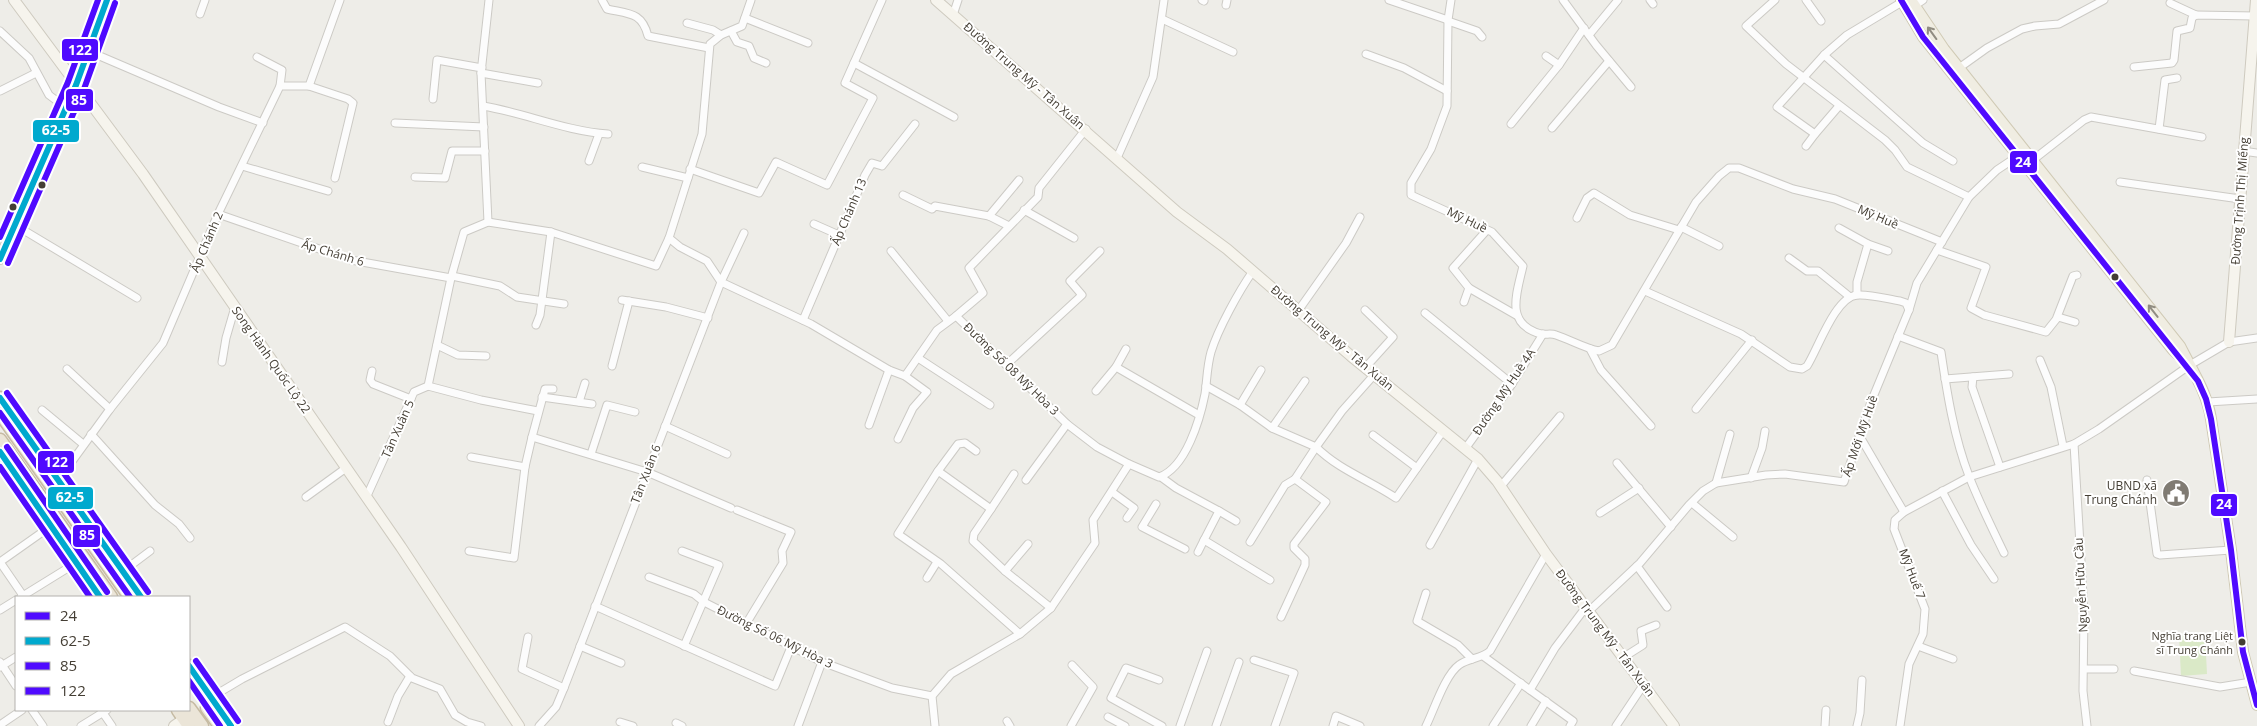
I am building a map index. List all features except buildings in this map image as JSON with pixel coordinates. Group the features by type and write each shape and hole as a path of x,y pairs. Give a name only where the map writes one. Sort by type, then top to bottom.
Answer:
{"highway":[{"path":"0,398 55,484"},
{"path":"0,413 55,484 120,574 141,596"},
{"path":"0,440 8,464 110,596"},
{"path":"0,452 99,596"},
{"path":"120,574 130,596"},
{"path":"190,668 231,726"},
{"path":"190,683 220,726"},
{"path":"183,718 202,726"}],"main road":[{"path":"1907,2 2180,346 2190,365 2208,402 2243,652 2257,705"},
{"path":"1907,2 1923,37 2173,350 2190,365"}],"street":[{"name":"Song Hành Quốc Lộ 22","path":"14,0 143,174 346,468 519,726"},
{"path":"0,259 76,85 107,0"},
{"path":"200,14 205,0"},
{"path":"309,86 340,0"},
{"path":"488,0 482,71 488,222"},
{"path":"602,0 607,9 638,17 645,23 648,36 710,48"},
{"path":"538,411 481,400 428,386 464,232 488,222 551,232 656,266 669,238 702,134 710,44 721,35 742,26 751,0"},
{"path":"690,169 759,193 776,162 828,185 873,98 845,83 882,0"},
{"name":"Đường Trung Mỹ - Tân Xuân","path":"936,0 1184,217 1253,271 1365,368 1478,459 1501,486 1546,554 1674,726"},
{"path":"953,15 958,0"},
{"path":"1117,158 1153,78 1164,0"},
{"path":"1389,0 1477,31 1482,36"},
{"name":"Mỹ Huề","path":"1451,0 1448,20 1447,106 1431,148 1411,183 1411,195 1492,232 1523,266 1515,302 1516,315"},
{"path":"1563,0 1630,87"},
{"path":"1589,35 1618,0"},
{"path":"1776,0 1746,26 1768,49 1885,140 1907,167 1968,197"},
{"path":"1806,0 1821,21"},
{"path":"1815,134 1777,107 1802,77 1847,34 1907,2 1923,0"},
{"path":"1959,68 1987,48 2022,29 2059,24 2104,0"},
{"name":"Đường Trịnh Thị Miếng","path":"2229,342 2254,51 2256,0"},
{"path":"2170,3 2196,15 2255,16"},
{"path":"2134,67 2172,62 2174,60 2177,31 2190,28 2192,18 2196,15"},
{"path":"745,18 808,43"},
{"path":"1162,19 1233,52"},
{"path":"687,23 713,30 721,35"},
{"path":"1511,124 1559,65 1584,28"},
{"path":"0,31 21,48 29,58 49,95 65,107"},
{"path":"731,31 737,42 749,46 754,58 766,63"},
{"path":"88,51 219,107 264,123"},
{"path":"1366,54 1404,68 1447,91"},
{"path":"1824,55 1923,143 1953,161"},
{"path":"1546,56 1559,65"},
{"path":"257,57 282,70 280,86 309,86 348,99 353,103 335,178"},
{"path":"434,99 437,60 538,83"},
{"path":"1552,128 1609,61"},
{"path":"854,62 954,117"},
{"path":"0,91 36,73"},
{"path":"2159,129 2165,80 2177,78"},
{"name":"Ấp Chánh 2","path":"55,484 83,444 163,343 201,258 218,214 264,123 280,86"},
{"path":"483,106 510,110 555,124 599,134 608,134"},
{"path":"1806,146 1839,106"},
{"path":"2033,160 2084,120 2091,117 2202,137"},
{"path":"395,123 484,127"},
{"name":"Ấp Chánh 13","path":"803,320 865,175 872,163 882,166 915,124"},
{"path":"956,316 983,293 969,268 1038,196 1039,188 1086,130"},
{"path":"589,161 599,134"},
{"path":"415,177 445,178 452,151 485,151"},
{"path":"2244,151 2257,153"},
{"name":"Ấp Mới Mỹ Huề","path":"1716,483 1785,474 1844,482 1859,435 1909,310 1917,284 1968,197 1997,170 2018,156"},
{"path":"242,166 328,191"},
{"path":"642,167 688,178"},
{"name":"Mỹ Huề","path":"1590,349 1599,351 1612,345 1696,202 1719,176 1729,168 1739,168 1793,189 1835,199 1942,242"},
{"path":"989,216 1019,180"},
{"path":"2120,182 2240,199"},
{"path":"1577,218 1587,198 1594,192 1630,215 1680,228 1719,246"},
{"path":"903,195 932,209 935,206 989,216 1009,226"},
{"path":"1024,210 1074,238"},
{"name":"Ấp Chánh 6","path":"218,214 351,260 500,286 517,297 564,304"},
{"path":"1298,311 1346,243 1360,217"},
{"path":"814,224 840,235"},
{"path":"15,226 137,298"},
{"path":"1839,228 1868,244 1888,251"},
{"path":"1487,230 1454,268 1469,288 1516,315 1525,326 1543,334 1552,334 1590,349 1601,370 1651,426"},
{"path":"536,325 540,315 540,300 551,232"},
{"name":"Tân Xuân 6","path":"539,726 556,707 564,688 721,282 744,232"},
{"path":"669,238 680,247 707,261 721,282 836,337 889,370 905,376 927,392 913,408 898,439"},
{"path":"1645,291 1752,340 1790,367 1802,369 1811,359 1838,307 1854,296 1868,244"},
{"path":"1937,250 1986,267 1972,308 1984,315 2046,332 2057,317 2073,276 2076,275"},
{"path":"891,251 948,321"},
{"path":"1006,365 1082,295 1070,281 1100,251"},
{"path":"1789,258 1806,271 1818,272 1854,296 1900,301 1906,303 1909,310"},
{"path":"1161,477 1174,470 1184,455 1199,415 1206,386 1211,351 1239,292 1253,271"},
{"path":"1464,302 1469,288"},
{"path":"612,366 626,300 708,318"},
{"path":"222,362 235,307"},
{"path":"1365,310 1393,337 1365,368"},
{"path":"1425,313 1512,384"},
{"name":"Đường Số 08 Mỹ Hòa 3","path":"905,376 937,330 956,316 1067,424 1096,447 1129,464 1161,477 1176,488 1236,521"},
{"path":"2057,317 2075,322"},
{"name":"Đường Mỹ Huề 4A","path":"1465,448 1512,384 1543,334"},
{"path":"1898,336 1941,352 1954,424 1969,477 2004,553"},
{"path":"1859,435 1904,512 1969,477 2074,444 2190,365 2229,342 2257,338"},
{"path":"1696,409 1752,340"},
{"path":"437,346 458,355 486,356"},
{"path":"1096,391 1116,367 1126,349"},
{"path":"918,358 990,405"},
{"path":"2040,360 2051,387 2063,446"},
{"path":"1116,367 1199,415"},
{"path":"67,369 110,409"},
{"path":"869,425 889,370"},
{"path":"1240,406 1261,370"},
{"path":"372,371 370,380 373,384 411,399"},
{"path":"1945,379 2009,374"},
{"path":"1250,542 1285,485 1296,479 1342,411 1374,375"},
{"path":"1973,377 1972,387 2000,467"},
{"path":"1272,428 1305,381"},
{"path":"579,402 585,383"},
{"name":"Tân Xuân 5","path":"366,498 414,392 428,386"},
{"path":"1206,386 1272,428 1316,447 1348,473 1369,481 1396,498 1443,431"},
{"path":"469,551 514,558 525,468 538,411 545,389 554,389"},
{"path":"542,397 592,404"},
{"path":"2208,402 2257,399"},
{"path":"591,454 606,405 635,412"},
{"path":"42,410 83,444"},
{"path":"1501,486 1560,416"},
{"path":"1026,480 1067,424"},
{"path":"665,426 727,454"},
{"path":"1751,478 1762,448 1765,431"},
{"path":"91,434 154,505 178,524 190,538"},
{"path":"1530,690 1555,648 1587,609 1637,566 1692,503 1716,483 1730,434"},
{"path":"1373,435 1417,468"},
{"path":"532,437 647,472 791,532 782,551 783,563 746,624"},
{"path":"976,451 965,443 960,443 938,471 898,532 899,536 937,562 1020,634"},
{"name":"Nguyễn Hữu Cầu","path":"2074,444 2084,612 2083,691 2087,726"},
{"path":"471,457 525,468"},
{"path":"1430,544 1478,459"},
{"path":"1618,463 1671,527"},
{"path":"934,726 932,696 951,674 1020,634 1051,608 1095,543 1093,520 1129,464"},
{"path":"306,497 346,468"},
{"path":"938,471 991,508"},
{"path":"1014,474 973,539 1005,571 1051,608"},
{"path":"1281,617 1305,565 1305,559 1294,548 1294,544 1326,502 1296,479"},
{"path":"2148,480 2157,554 2230,550"},
{"path":"1600,513 1639,488"},
{"path":"1112,492 1134,508 1127,518"},
{"path":"1942,492 1971,544 1994,579"},
{"path":"1692,503 1732,537"},
{"path":"1156,504 1142,527 1185,549"},
{"path":"1198,552 1219,510"},
{"name":"Mỹ Huế 7","path":"1900,726 1910,664 1923,634 1925,609 1894,529 1895,520 1904,512"},
{"path":"20,596 0,562 51,526"},
{"path":"1204,540 1270,580"},
{"path":"1005,571 1028,544"},
{"path":"120,574 150,551"},
{"path":"682,551 719,565 684,646"},
{"path":"1426,726 1452,670 1461,663 1484,656 1490,651 1546,554"},
{"path":"926,578 937,562"},
{"path":"24,596 76,563"},
{"path":"1637,566 1666,608"},
{"name":"Đường Số 06 Mỹ Hòa 3","path":"649,577 694,594 704,602 822,662 892,688 932,696"},
{"path":"1426,593 1417,622 1458,645 1472,660"},
{"path":"0,610 15,601"},
{"path":"595,606 775,686 791,647"},
{"path":"1624,657 1643,646 1640,632 1656,625"},
{"path":"210,698 272,663 345,627 390,656 410,676 440,689 455,715 481,726"},
{"path":"528,637 522,669 564,688"},
{"path":"580,646 621,662"},
{"path":"1918,646 1953,659"},
{"path":"1180,726 1207,651"},
{"path":"1484,656 1573,721 1570,726"},
{"path":"15,658 1,665 15,685"},
{"path":"1254,660 1294,675 1275,726"},
{"path":"798,726 822,662"},
{"path":"1216,726 1239,662"},
{"path":"1072,665 1093,687 1072,726"},
{"path":"1159,680 1126,668 1109,697 1162,726"},
{"path":"2084,669 2114,669"},
{"path":"2134,671 2220,687 2251,682"},
{"path":"388,722 398,696 410,676"},
{"path":"1857,726 1862,680"},
{"path":"1494,726 1521,683"},
{"path":"1616,726 1644,684"},
{"path":"1531,726 1546,701"},
{"path":"1825,726 1826,710"},
{"path":"0,724 20,711"},
{"path":"33,711 43,726"},
{"path":"81,726 103,711 112,726"},
{"path":"1333,726 1336,716 1360,726"},
{"path":"1108,717 1125,726"},
{"path":"620,722 634,726"}],"green space":[{"path":"2205,634 2207,674 2181,676 2179,635"}],"transit line":[{"name":"122","path":"0,237 68,82 98,0"},
{"name":"62-5","path":"0,259 76,85 107,0"},
{"name":"24","path":"1901,0 1923,37 2198,381 2206,399 2211,419 2231,550 2243,652 2257,705"},
{"name":"85","path":"8,263 84,89 115,3"},
{"name":"122","path":"7,393 148,592"},
{"name":"62-5","path":"0,398 140,596"},
{"name":"85","path":"0,413 129,596"},
{"name":"122","path":"7,447 107,592"},
{"name":"62-5","path":"0,452 99,596"},
{"name":"85","path":"0,467 89,596"},
{"name":"122","path":"196,661 238,721"},
{"name":"62-5","path":"190,667 231,726"},
{"name":"85","path":"190,682 220,726"}],"place":[{"name":"UBND xã Trung Chánh","path":"2176,493"},
{"name":"Nghĩa trang Liệt sĩ Trung Chánh","path":"2242,642"}]}
